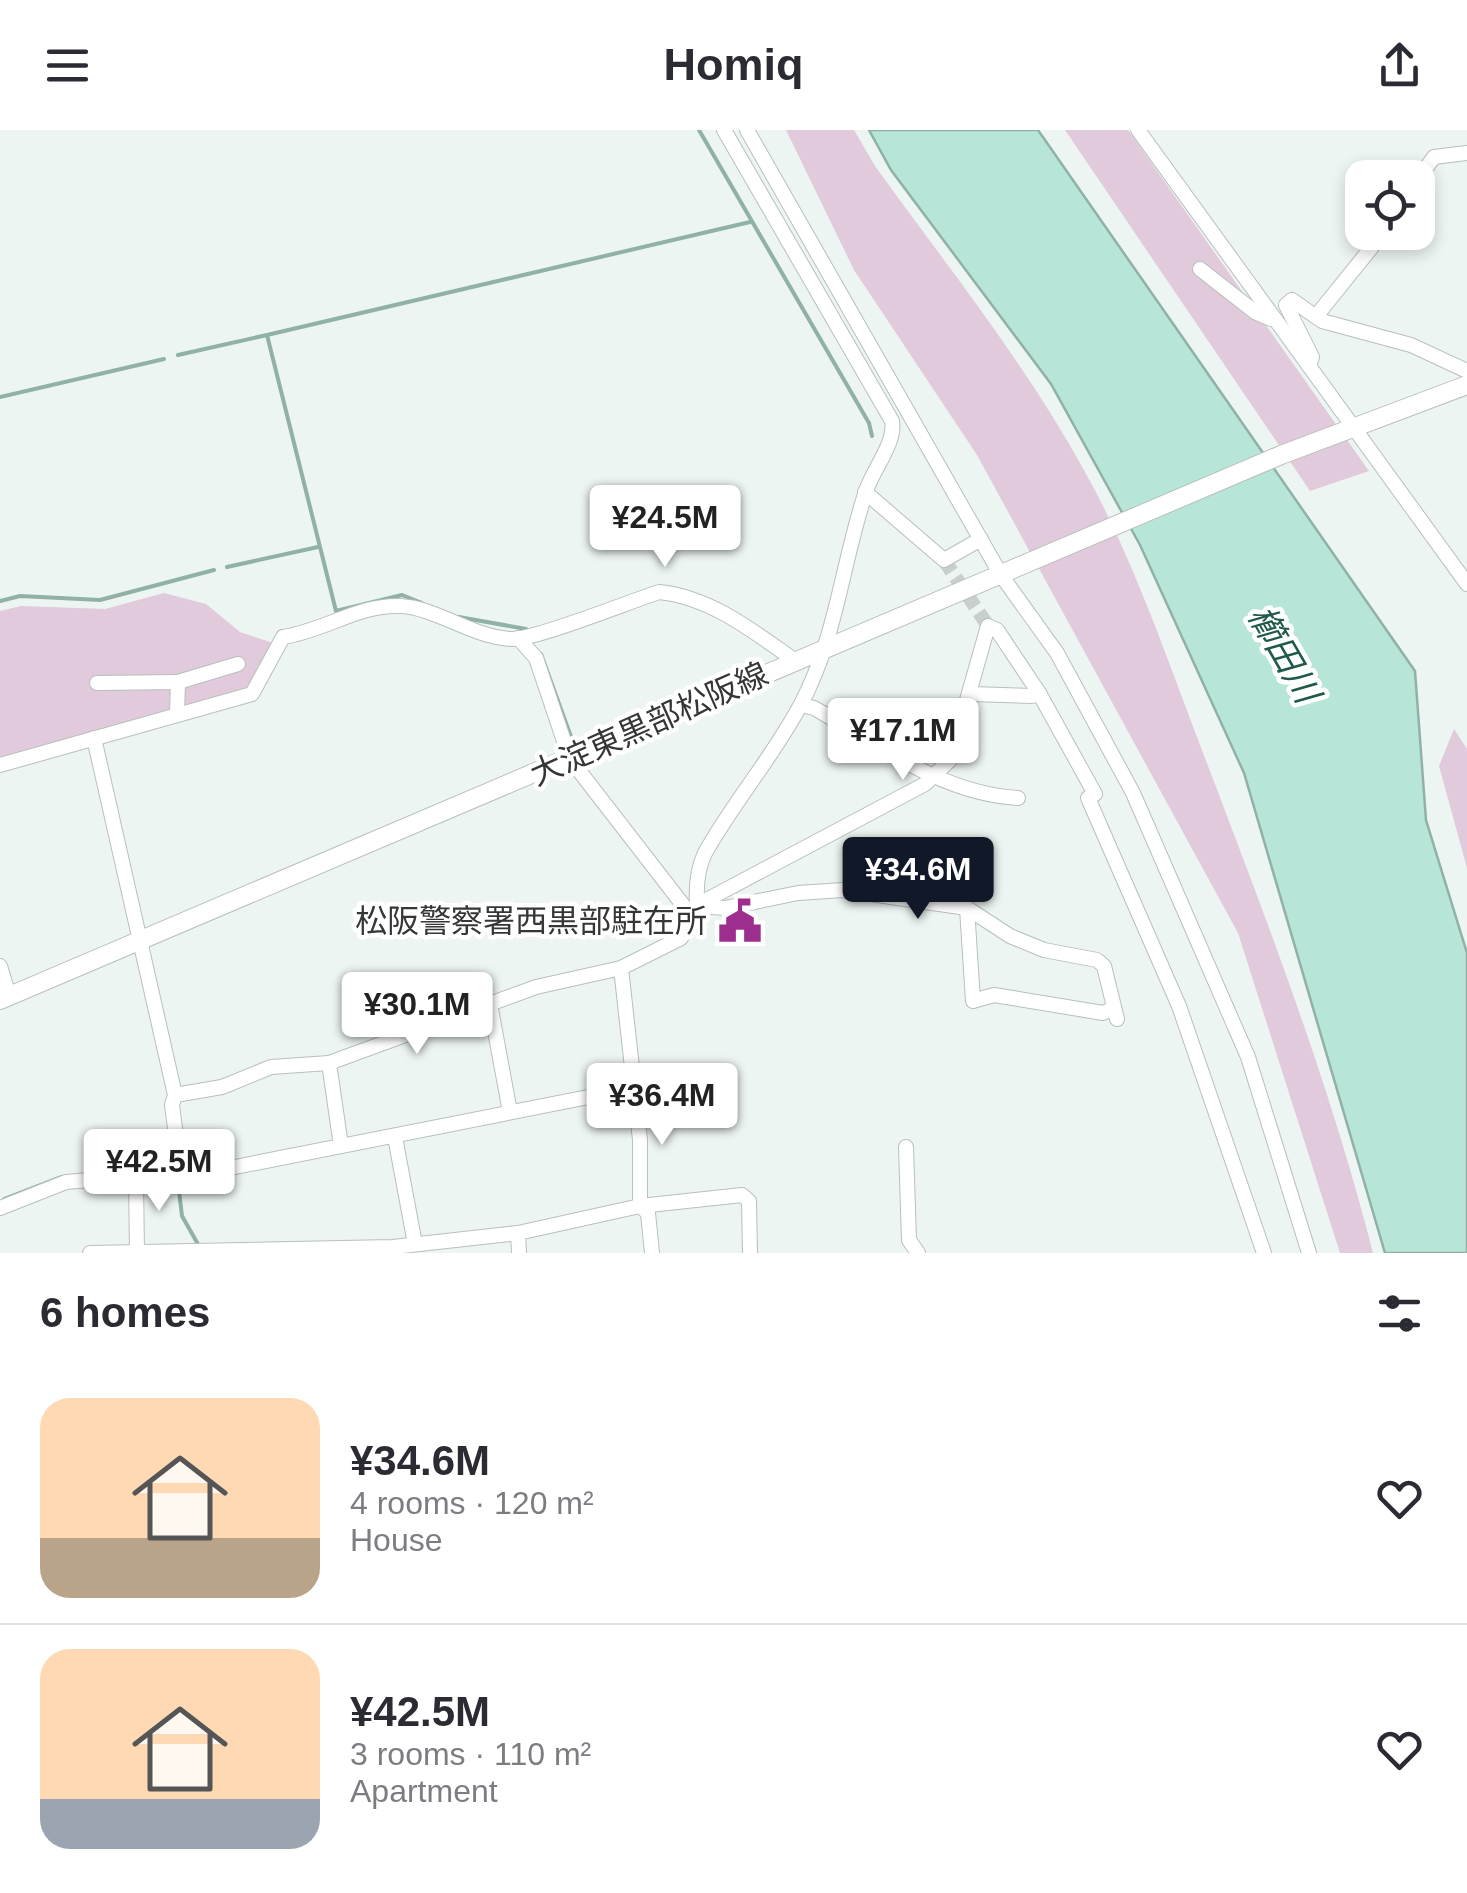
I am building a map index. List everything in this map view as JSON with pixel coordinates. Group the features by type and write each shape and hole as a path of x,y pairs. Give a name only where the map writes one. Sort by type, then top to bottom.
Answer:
{"main road":[{"name":"大淀東黒部松阪線","path":"5,998 794,660 823,652 1348,428 1467,384"}],"street":[{"path":"175,1096 222,1086 271,1067 330,1063 536,987 621,968 681,938 689,929 704,856 770,760 801,705 823,652 836,620 865,492 894,432 892,421 724,130"},
{"path":"747,130 981,539 1057,653 1161,851 1248,1057 1310,1253"},
{"path":"1138,130 1309,366 1348,428 1467,584"},
{"path":"1432,160 1467,153"},
{"path":"1317,315 1369,250"},
{"path":"1200,269 1215,276 1255,312 1272,319"},
{"path":"1309,366 1312,357 1286,304 1292,300 1322,321 1411,344 1467,370"},
{"path":"865,492 944,560 981,539"},
{"path":"0,765 252,694 283,636 318,632 335,621 375,608 404,606 454,624 518,638 659,592 712,607 794,660"},
{"path":"693,910 934,776 950,760 988,626 997,630 1039,692 1095,794 1088,798 1179,1006 1264,1253"},
{"path":"518,638 536,658 575,757 693,910"},
{"path":"98,682 178,682 221,673 238,664"},
{"path":"178,682 178,713"},
{"path":"971,694 1032,696 1039,692"},
{"path":"801,705 814,708 934,776 984,796 1018,798"},
{"path":"94,738 175,1096 172,1105 178,1174"},
{"path":"693,910 843,890 967,908 1010,936 1044,950 1096,960 1104,966 1116,1014 994,995 973,1002 967,908"},
{"path":"0,966 5,998"},
{"path":"621,968 643,1188 640,1206"},
{"path":"490,1004 510,1112"},
{"path":"330,1063 341,1146"},
{"path":"0,1208 66,1182 178,1174 395,1137 634,1088"},
{"path":"395,1137 415,1244"},
{"path":"906,1147 910,1240 918,1253"},
{"path":"136,1179 137,1252"},
{"path":"90,1253 205,1248 320,1250 415,1244 518,1233 640,1206 742,1195 749,1201 750,1253"},
{"path":"640,1206 648,1212 652,1253"},
{"path":"518,1233 519,1253"}],"shaded area":[{"path":"786,130 854,130 875,166 1037,393 1103,506 1150,613 1274,942 1337,1127 1373,1253 1340,1253 1238,933 977,455 854,270"},
{"path":"1065,130 1128,130 1369,471 1310,491"},
{"path":"164,593 206,604 240,632 273,643 248,687 0,759 0,611 21,606 105,609"},
{"path":"1454,729 1467,749 1467,868 1439,766"}],"water":[{"name":"櫛田川","path":"869,130 1038,130 1415,671 1426,820 1467,953 1467,1253 1385,1253 1244,773 1140,545 1051,384 891,170"}],"waterway":[{"path":"699,130 869,423 872,436"},
{"path":"422,603 402,595 336,611 267,335 750,222"},
{"path":"178,355 267,335"},
{"path":"0,397 164,359"},
{"path":"227,567 318,547"},
{"path":"0,601 20,596 100,600 214,570"},
{"path":"459,617 526,629"},
{"path":"541,654 575,748"},
{"path":"177,1175 182,1216 199,1246"},
{"path":"4,1199 61,1177"}],"tunnel":[{"path":"944,560 988,626"}],"place":[{"name":"松阪警察署西黒部駐在所","path":"740,921"}]}
